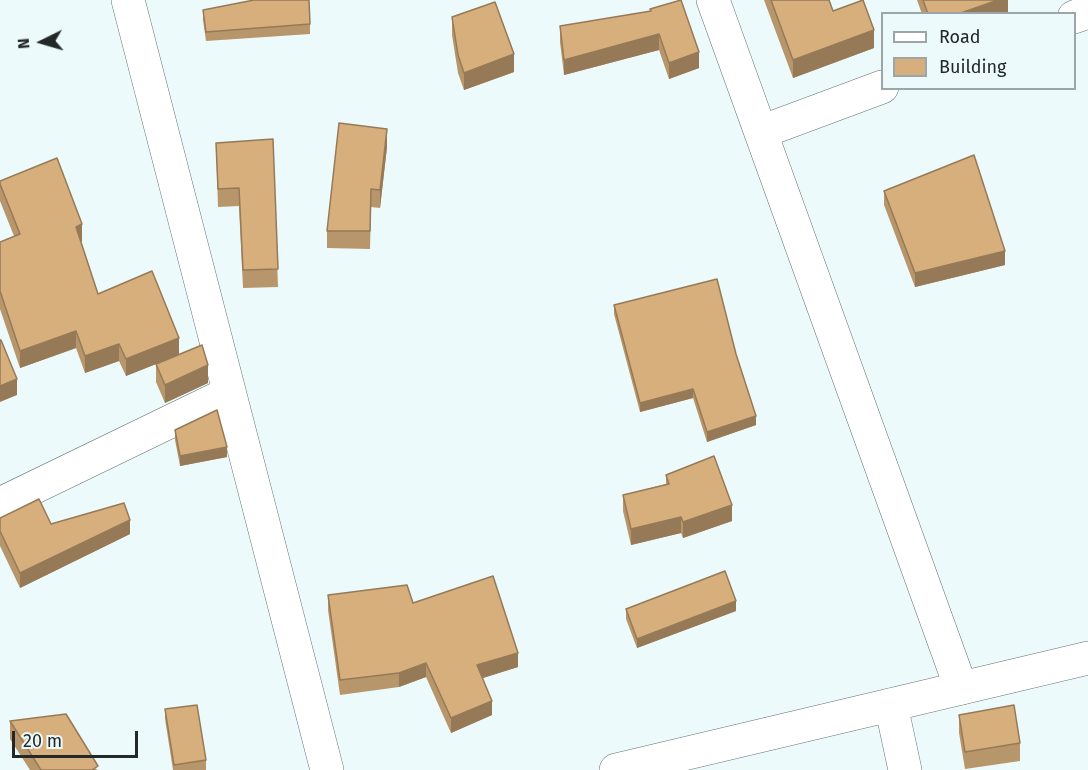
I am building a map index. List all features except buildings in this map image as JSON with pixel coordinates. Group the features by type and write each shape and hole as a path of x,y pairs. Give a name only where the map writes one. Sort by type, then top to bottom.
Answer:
{"street":[{"path":"128,0 327,770"},
{"path":"713,0 961,688"},
{"path":"761,132 881,87"},
{"path":"0,504 229,393"},
{"path":"616,770 1088,658"},
{"path":"891,705 905,770"}]}
